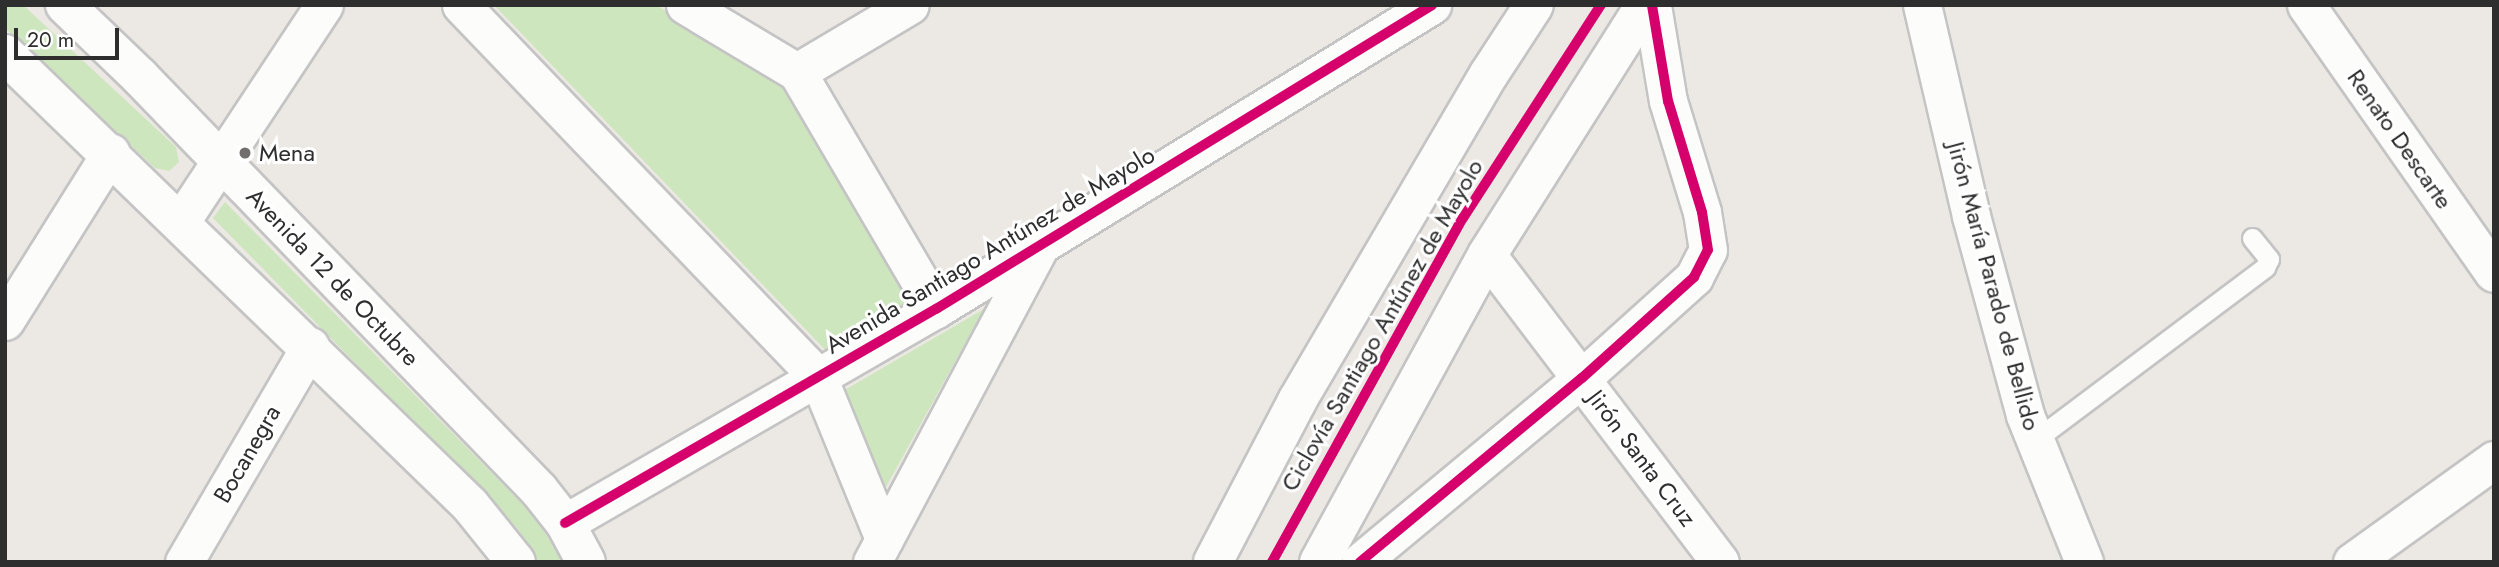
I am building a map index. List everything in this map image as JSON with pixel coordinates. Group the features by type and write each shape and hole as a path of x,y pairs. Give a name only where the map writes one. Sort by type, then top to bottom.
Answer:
{"main road":[{"name":"Avenida 12 de Octubre","path":"65,5 221,161 565,523 586,562"},
{"path":"1213,562 1297,401 1534,5"},
{"path":"1320,562 1487,255 1646,5"},
{"path":"5,54 111,152 470,505 516,562"}],"street":[{"path":"181,221 324,5"},
{"path":"461,5 818,377 878,550"},
{"path":"685,5 797,72 936,309"},
{"path":"797,72 910,5"},
{"name":"Avenida Santiago Antúnez de Mayolo","path":"565,523 1040,247 1432,5"},
{"path":"1360,562 1582,378 1693,277 1708,250 1702,212 1668,101 1652,5"},
{"name":"Jirón María Parado de Bellido","path":"1922,5 1971,216 2035,440 2084,562"},
{"name":"Renato Descarte","path":"2306,5 2494,273"},
{"path":"5,321 111,152"},
{"path":"878,550 1040,247"},
{"name":"Jirón Santa Cruz","path":"1487,255 1720,562"},
{"name":"Bocanegra","path":"184,562 310,346"},
{"path":"2352,562 2494,460"}],"lane":[{"path":"2035,440 2265,267 2269,259 2252,238"}],"green space":[{"path":"5,5 23,5 176,147 179,162 169,171 155,168 5,28"},
{"path":"494,5 656,5 794,88 920,303 833,358"},
{"path":"225,202 534,516 564,562 539,562 518,529 213,218"},
{"path":"984,309 886,487 843,391"}],"cycle path":[{"path":"565,523 936,309 1432,5"},
{"name":"Ciclovía Santiago Antúnez de Mayolo","path":"1272,562 1463,218 1601,5"},
{"path":"1360,562 1582,378 1694,277 1708,250 1702,212 1668,101 1652,5"}],"place":[{"name":"Mena","path":"245,153"}]}
